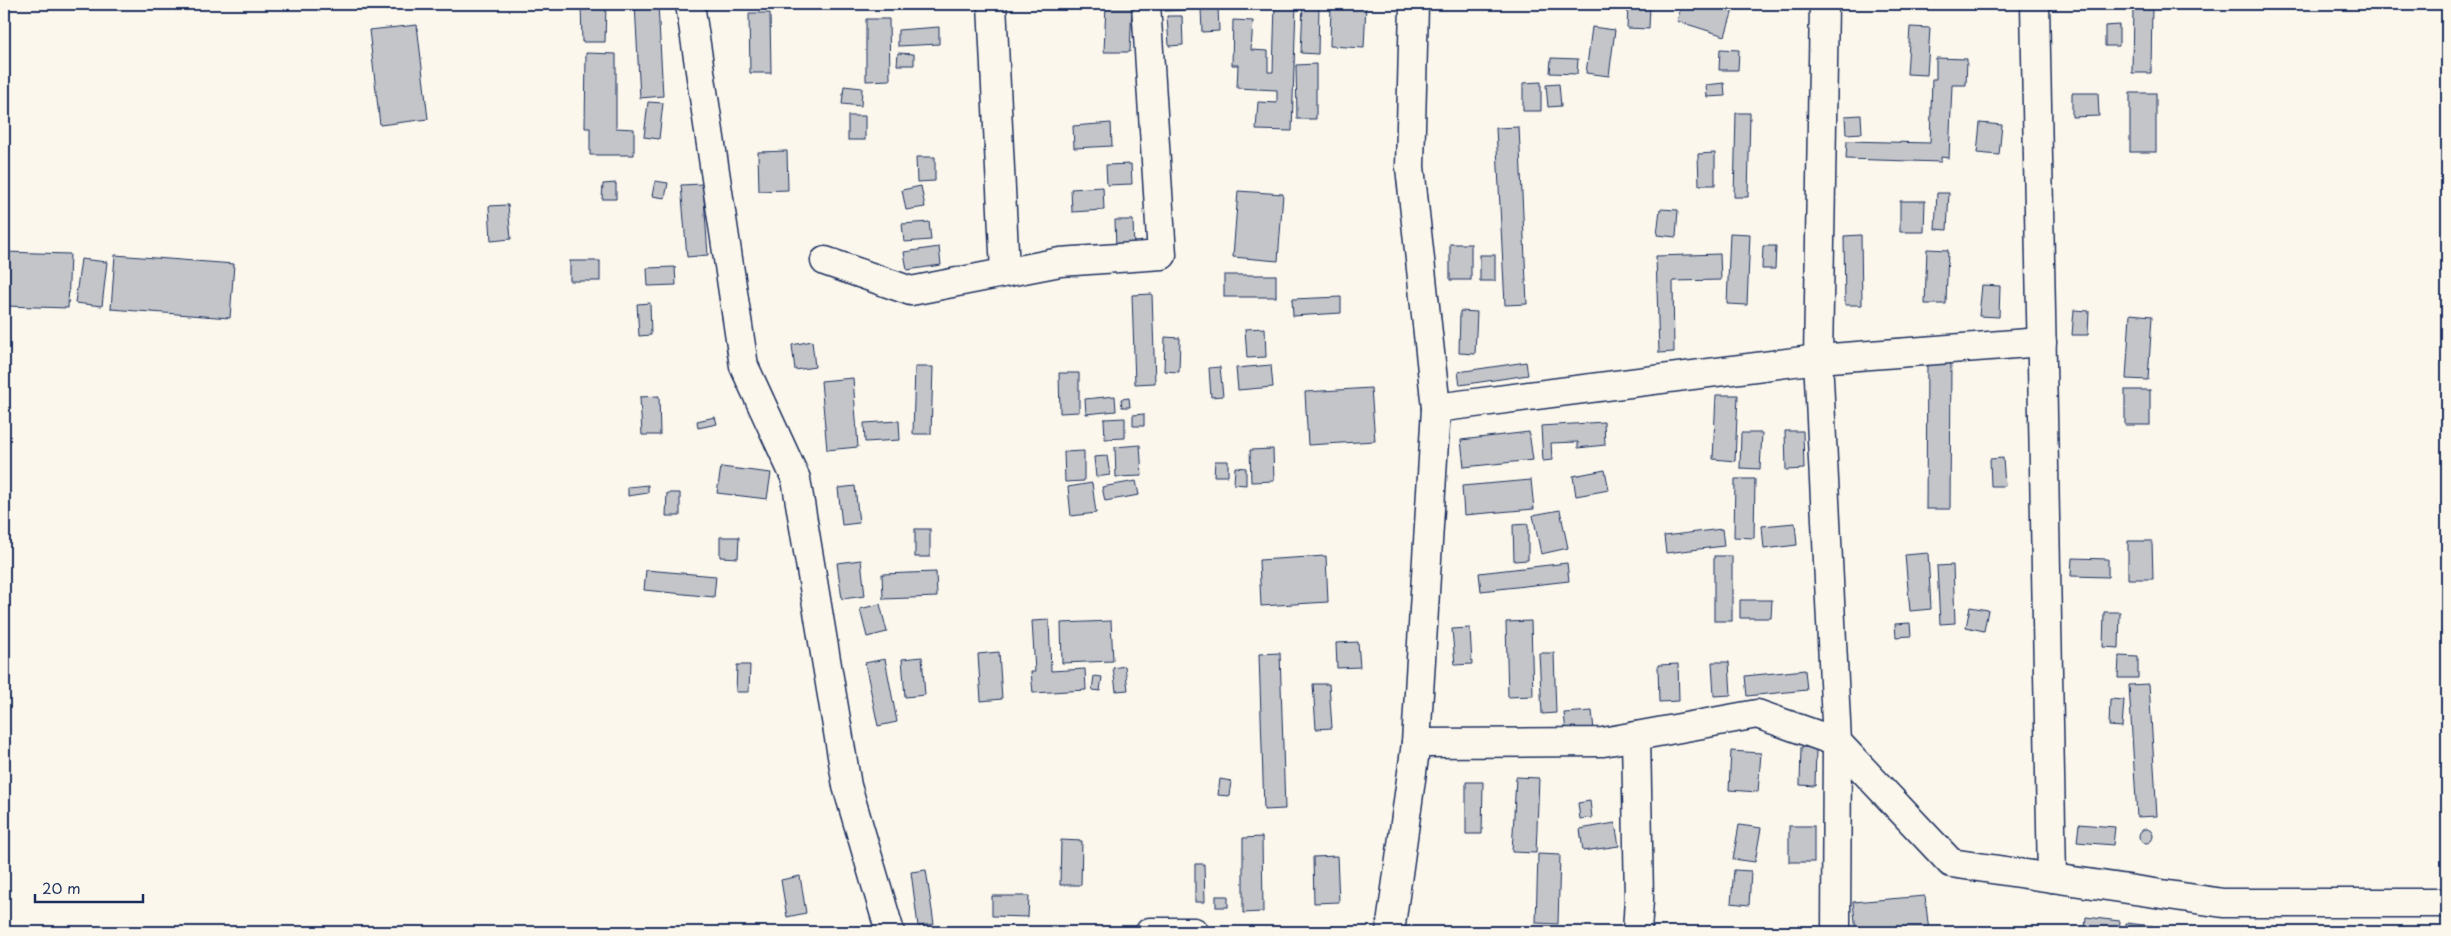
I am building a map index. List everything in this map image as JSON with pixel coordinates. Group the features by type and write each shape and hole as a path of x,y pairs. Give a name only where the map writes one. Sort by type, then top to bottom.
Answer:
{"street":[{"path":"690,4 744,366 796,479 847,786 890,932"},
{"path":"992,4 1006,272"},
{"path":"824,261 911,291 1060,262 1162,255 1146,4"},
{"path":"1390,932 1416,743 1436,408 1410,167 1414,4"},
{"path":"1824,4 1818,359 1838,742 1836,932"},
{"path":"2034,4 2052,878"},
{"path":"1436,408 1818,359 2042,342"},
{"path":"1416,743 1603,742 1758,714 1838,742 1952,863 2223,903 2447,902"},
{"path":"1636,736 1639,899 1637,932"},
{"path":"1150,932 1194,932"}],"building":[{"path":"581,4 606,4 605,42 582,42"},
{"path":"635,4 658,4 663,96 640,98"},
{"path":"1106,4 1132,4 1130,52 1104,52"},
{"path":"1165,4 1186,4 1186,10 1165,11"},
{"path":"1275,4 1296,4 1292,131 1256,130 1258,102 1277,103 1277,90 1237,88 1238,65 1232,65 1233,20 1253,21 1251,50 1268,51 1268,72 1273,72"},
{"path":"1303,4 1319,4 1318,54 1301,53"},
{"path":"1331,4 1366,4 1364,48 1330,46"},
{"path":"1628,4 1650,4 1649,29 1627,28"},
{"path":"1682,4 1712,4 1733,10 1725,36 1677,21"},
{"path":"2133,4 2152,4 2151,73 2132,73"},
{"path":"1218,7 1219,31 1202,32 1201,8"},
{"path":"749,13 770,13 771,73 750,73"},
{"path":"1167,16 1182,16 1183,45 1169,46"},
{"path":"866,19 889,19 890,80 866,81"},
{"path":"417,25 428,119 380,125 369,30"},
{"path":"2119,25 2119,46 2105,46 2105,26"},
{"path":"939,27 939,44 898,46 898,30"},
{"path":"1592,27 1615,30 1609,76 1586,73"},
{"path":"1910,27 1930,28 1927,75 1907,74"},
{"path":"1720,49 1739,50 1738,70 1719,70"},
{"path":"586,53 616,54 616,128 634,129 634,155 590,155 590,128 585,128"},
{"path":"898,53 914,54 914,65 897,65"},
{"path":"1551,58 1578,59 1577,74 1550,73"},
{"path":"1936,58 1967,59 1966,85 1952,85 1949,158 1941,157 1941,162 1846,159 1847,141 1930,143 1932,79 1936,79"},
{"path":"1316,64 1316,119 1297,119 1296,65"},
{"path":"1541,82 1541,111 1523,111 1523,83"},
{"path":"1724,83 1725,96 1707,97 1706,85"},
{"path":"1559,84 1561,106 1548,107 1546,85"},
{"path":"844,86 862,88 861,106 842,104"},
{"path":"2072,93 2098,93 2099,116 2072,117"},
{"path":"2130,93 2156,93 2156,152 2130,152"},
{"path":"648,102 663,103 659,139 644,137"},
{"path":"1736,113 1750,113 1748,197 1734,197"},
{"path":"1861,115 1862,133 1846,134 1845,116"},
{"path":"848,116 865,116 865,140 848,140"},
{"path":"1111,123 1112,146 1074,148 1073,126"},
{"path":"1980,123 2002,125 1999,155 1977,153"},
{"path":"1519,127 1527,304 1505,305 1496,128"},
{"path":"787,151 788,190 759,191 758,152"},
{"path":"1715,153 1715,185 1699,185 1698,154"},
{"path":"916,157 935,157 935,181 917,182"},
{"path":"1131,164 1132,184 1107,185 1106,165"},
{"path":"655,181 668,183 665,198 652,196"},
{"path":"616,183 616,199 602,199 603,184"},
{"path":"703,184 708,255 687,257 681,185"},
{"path":"921,186 925,207 906,210 902,190"},
{"path":"1103,187 1104,210 1072,212 1071,189"},
{"path":"1238,191 1283,194 1278,261 1233,257"},
{"path":"1937,193 1949,193 1947,230 1935,229"},
{"path":"1900,201 1925,201 1924,232 1900,232"},
{"path":"508,205 511,239 491,241 489,206"},
{"path":"1660,209 1678,210 1676,237 1657,235"},
{"path":"1115,220 1133,220 1134,248 1116,248"},
{"path":"929,222 931,240 904,242 902,224"},
{"path":"1730,233 1750,234 1747,305 1727,304"},
{"path":"1861,235 1862,305 1845,305 1844,236"},
{"path":"1450,244 1471,244 1471,280 1450,280"},
{"path":"1763,246 1776,246 1775,269 1762,269"},
{"path":"939,247 941,265 907,270 904,252"},
{"path":"1927,249 1948,250 1946,304 1925,304"},
{"path":"4,252 70,254 68,308 4,306"},
{"path":"1720,254 1721,280 1673,281 1674,352 1659,353 1656,256"},
{"path":"115,255 234,264 230,318 111,309"},
{"path":"1480,255 1495,255 1495,281 1480,281"},
{"path":"81,259 107,262 102,306 75,303"},
{"path":"570,261 600,261 600,281 570,281"},
{"path":"675,267 676,285 648,286 647,268"},
{"path":"1224,275 1276,275 1276,297 1224,297"},
{"path":"1982,285 2000,286 1999,317 1979,316"},
{"path":"1152,294 1155,383 1135,384 1132,295"},
{"path":"1341,297 1341,313 1293,316 1292,299"},
{"path":"650,303 651,335 639,336 637,304"},
{"path":"2074,310 2089,311 2088,335 2072,335"},
{"path":"1460,311 1477,312 1475,354 1459,353"},
{"path":"2130,314 2152,316 2148,380 2126,379"},
{"path":"1265,328 1266,357 1247,358 1245,329"},
{"path":"1165,337 1180,338 1179,372 1164,371"},
{"path":"812,341 815,367 795,370 792,345"},
{"path":"1927,358 1951,358 1950,509 1926,509"},
{"path":"1526,362 1528,375 1460,385 1458,372"},
{"path":"1271,365 1273,387 1238,390 1236,368"},
{"path":"915,367 933,367 931,434 913,434"},
{"path":"1220,367 1223,396 1211,397 1209,368"},
{"path":"1059,373 1079,373 1079,412 1060,413"},
{"path":"853,378 858,447 827,450 821,381"},
{"path":"1371,388 1375,441 1308,445 1305,392"},
{"path":"2125,390 2150,390 2150,425 2125,425"},
{"path":"1716,395 1738,395 1735,461 1713,459"},
{"path":"659,396 660,435 642,435 640,397"},
{"path":"1115,396 1116,411 1086,414 1085,399"},
{"path":"1129,398 1130,407 1122,407 1121,399"},
{"path":"1144,414 1144,426 1133,426 1133,415"},
{"path":"715,417 717,424 698,428 697,421"},
{"path":"1125,418 1125,438 1105,439 1104,419"},
{"path":"899,421 900,440 865,442 864,423"},
{"path":"1604,422 1605,445 1578,448 1578,442 1551,443 1552,460 1543,461 1541,426"},
{"path":"1785,431 1803,431 1804,469 1786,470"},
{"path":"1529,432 1533,460 1464,467 1461,440"},
{"path":"1741,433 1762,433 1760,469 1740,468"},
{"path":"1140,445 1142,476 1116,477 1115,447"},
{"path":"1273,449 1274,481 1251,482 1250,450"},
{"path":"1084,451 1084,481 1065,482 1064,452"},
{"path":"1107,456 1110,475 1096,477 1094,457"},
{"path":"2003,458 2005,486 1991,486 1990,459"},
{"path":"1215,461 1228,461 1228,476 1214,476"},
{"path":"721,467 771,473 767,499 717,493"},
{"path":"1235,467 1246,468 1246,485 1234,484"},
{"path":"1605,470 1609,490 1576,496 1573,476"},
{"path":"1735,479 1755,479 1754,538 1734,537"},
{"path":"1531,480 1534,509 1464,515 1462,486"},
{"path":"1136,481 1139,495 1105,501 1102,487"},
{"path":"1092,483 1096,513 1071,516 1068,487"},
{"path":"648,485 648,493 628,496 628,487"},
{"path":"855,486 859,523 842,525 838,488"},
{"path":"667,493 680,493 680,516 666,516"},
{"path":"1560,510 1568,548 1541,554 1533,515"},
{"path":"1795,523 1797,545 1764,549 1762,526"},
{"path":"1528,524 1528,560 1514,561 1513,525"},
{"path":"915,529 930,529 930,557 915,557"},
{"path":"1722,529 1724,546 1666,553 1664,536"},
{"path":"720,537 739,537 738,558 720,557"},
{"path":"2128,541 2152,541 2153,579 2128,579"},
{"path":"1928,553 1931,609 1910,611 1905,555"},
{"path":"1326,556 1328,602 1261,606 1259,560"},
{"path":"1714,556 1732,556 1732,621 1714,621"},
{"path":"2072,558 2108,559 2108,577 2071,576"},
{"path":"861,560 865,596 842,599 837,563"},
{"path":"1567,563 1569,581 1481,591 1479,573"},
{"path":"1953,565 1955,623 1940,624 1937,566"},
{"path":"646,570 716,576 714,597 644,590"},
{"path":"936,572 937,597 883,599 882,574"},
{"path":"1740,600 1772,600 1771,618 1740,618"},
{"path":"880,604 887,632 867,637 860,609"},
{"path":"1970,607 1988,610 1984,631 1966,627"},
{"path":"2104,612 2120,612 2119,648 2103,647"},
{"path":"1049,620 1051,671 1085,669 1086,690 1033,693 1031,672 1035,672 1032,621"},
{"path":"1111,621 1113,661 1062,663 1061,623"},
{"path":"1531,621 1533,696 1508,697 1506,622"},
{"path":"1910,623 1911,636 1896,637 1895,624"},
{"path":"1470,628 1472,664 1455,665 1452,629"},
{"path":"1358,642 1360,667 1337,668 1336,643"},
{"path":"999,652 1002,699 981,701 978,654"},
{"path":"1280,653 1285,809 1264,810 1259,654"},
{"path":"1539,653 1554,653 1556,713 1542,714"},
{"path":"2119,656 2138,657 2138,678 2118,678"},
{"path":"922,657 925,695 905,697 902,659"},
{"path":"885,659 897,722 878,726 865,663"},
{"path":"1712,662 1729,662 1731,695 1714,696"},
{"path":"1678,664 1679,701 1659,702 1658,665"},
{"path":"737,665 750,665 749,692 736,692"},
{"path":"1125,666 1128,690 1116,691 1113,668"},
{"path":"1805,670 1807,690 1747,696 1745,676"},
{"path":"1094,676 1102,677 1100,691 1092,690"},
{"path":"1313,684 1329,684 1332,728 1316,729"},
{"path":"2149,684 2157,816 2137,817 2129,685"},
{"path":"2110,699 2124,700 2122,727 2109,726"},
{"path":"1592,711 1594,730 1566,732 1564,713"},
{"path":"1801,747 1816,748 1815,786 1800,785"},
{"path":"1731,751 1761,753 1758,792 1729,790"},
{"path":"1516,777 1539,778 1536,853 1512,852"},
{"path":"1220,779 1231,781 1229,796 1218,795"},
{"path":"1466,782 1483,782 1482,834 1466,834"},
{"path":"1590,801 1592,818 1580,819 1578,803"},
{"path":"1615,823 1619,846 1583,851 1580,829"},
{"path":"2079,824 2115,827 2113,845 2077,842"},
{"path":"1739,825 1761,828 1755,862 1733,859"},
{"path":"1789,826 1814,826 1814,862 1789,862"},
{"path":"2146,829 2151,831 2153,836 2151,841 2146,843 2141,841 2139,836 2141,831"},
{"path":"1262,837 1263,912 1243,913 1243,838"},
{"path":"1061,840 1082,841 1081,885 1060,885"},
{"path":"1538,854 1560,855 1558,924 1536,923"},
{"path":"1337,856 1339,902 1314,903 1313,857"},
{"path":"1195,864 1204,864 1205,902 1195,902"},
{"path":"926,870 934,924 918,926 911,872"},
{"path":"1734,870 1751,871 1749,905 1731,903"},
{"path":"800,876 806,913 787,917 781,880"},
{"path":"992,896 1029,896 1028,917 992,916"},
{"path":"1216,896 1228,896 1228,907 1216,907"},
{"path":"1925,896 1929,932 1856,932 1853,902"},
{"path":"2086,917 2120,921 2119,931 2096,932 2096,929 2085,928"},
{"path":"2126,923 2153,926 2152,932 2126,932"}]}
